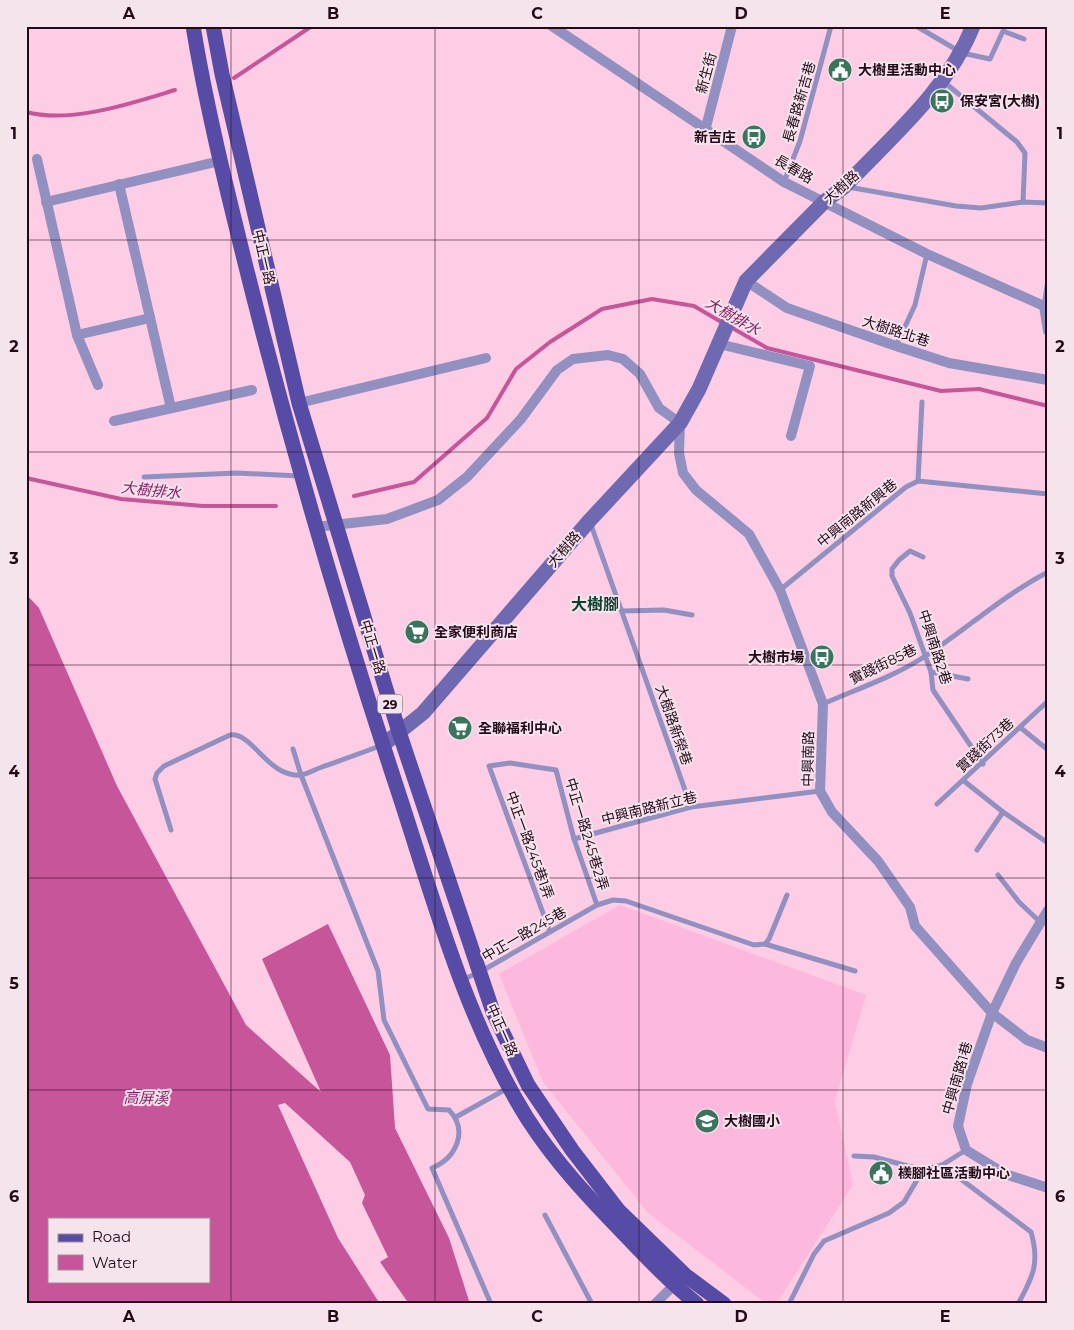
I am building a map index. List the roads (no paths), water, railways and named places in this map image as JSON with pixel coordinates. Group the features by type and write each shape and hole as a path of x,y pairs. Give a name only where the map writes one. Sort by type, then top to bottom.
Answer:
{"main road":[{"name":"中正一路","path":"192,26 220,161 274,378 316,527 383,745 461,980 510,1086 528,1119 576,1184 679,1280 724,1304"},
{"name":"中正一路","path":"213,26 222,74 299,403 399,732 493,1012 528,1085 572,1150 619,1211 679,1280 697,1304"}],"street":[{"name":"長春路","path":"552,26 784,182 927,254 1044,306"},
{"name":"新生街","path":"706,128 732,26"},
{"name":"大樹路","path":"383,745 423,713 590,520 680,423 699,390 743,286 825,201 844,187 943,82 962,53 973,26"},
{"path":"37,159 77,335 98,385"},
{"path":"46,202 220,161"},
{"path":"119,184 171,408"},
{"name":"大樹路北巷","path":"743,286 787,308 949,363 1048,380"},
{"path":"1044,306 1048,331"},
{"path":"77,335 150,318"},
{"path":"720,340 810,366 791,436"},
{"path":"316,527 387,519 438,500 467,477 521,419 556,370 573,359 608,355 623,359 640,374 659,408 680,423"},
{"path":"299,403 486,358"},
{"path":"114,421 252,390"},
{"name":"中興南路","path":"680,423 678,453 683,473 696,490 750,534 780,590 823,704 820,791 832,812 883,869 910,907 915,926 992,1013 1027,1040 1048,1048"},
{"path":"992,1013 1016,963 1048,910"},
{"name":"中興南路1巷","path":"966,1150 958,1126 967,1084 992,1013"},
{"path":"966,1150 1005,1174 1048,1188"},
{"path":"655,1304 679,1280"}],"lane":[{"name":"長春路新吉巷","path":"784,182 800,141 831,26"},
{"path":"916,26 962,53 990,59 1003,31 1024,39"},
{"path":"943,82 1017,142 1025,153 1023,202"},
{"path":"844,187 956,206 981,208 1023,202 1048,203"},
{"path":"896,346 915,304 927,254"},
{"path":"1044,306 1048,280"},
{"path":"918,481 922,402"},
{"path":"144,477 237,473 302,476"},
{"name":"中興南路新興巷","path":"780,590 906,487 918,481 1048,494"},
{"name":"大樹路新榮巷","path":"590,520 691,807"},
{"name":"中興南路2巷","path":"924,557 910,550 892,569 892,576 910,612 931,672 933,690 982,764"},
{"name":"實踐街85巷","path":"823,704 905,668 925,656 1018,588 1048,572"},
{"path":"622,611 664,610 692,615"},
{"path":"931,672 968,679"},
{"name":"實踐街73巷","path":"937,804 1048,701"},
{"path":"1021,728 1048,750"},
{"path":"171,830 155,779 157,773 164,766 230,735 241,737 265,760 282,772 301,775 383,745"},
{"path":"293,748 301,775 378,971 384,1020 428,1109 449,1110 456,1117 459,1127 456,1148 446,1161 432,1168 491,1304"},
{"name":"中正一路245巷2弄","path":"489,766 510,763 556,770 574,838 597,904"},
{"name":"中正一路245巷1弄","path":"489,766 550,932"},
{"path":"964,780 1003,812 1048,843"},
{"name":"中興南路新立巷","path":"574,838 691,807 820,791"},
{"path":"977,850 1003,812"},
{"path":"998,875 1019,902 1041,922"},
{"path":"765,944 770,939 787,895"},
{"path":"597,904 612,900 626,901 754,945 765,944 855,970"},
{"name":"中正一路245巷","path":"461,980 480,972 597,904"},
{"path":"456,1117 510,1086"},
{"path":"854,1156 874,1157 923,1170 942,1166 966,1150"},
{"path":"942,1166 1031,1232 1036,1249 1036,1264 1031,1279 1018,1304"},
{"path":"789,1304 824,1240 889,1213 904,1202 923,1170"},
{"path":"545,1215 592,1304"}],"water":[{"name":"高屏溪","path":"26,594 39,608 117,786 246,1025 321,1092 262,959 328,924 390,1055 395,1128 449,1238 470,1304 409,1304 380,1262 388,1257 362,1203 365,1195 350,1162 285,1103 278,1105 338,1238 380,1304 26,1304"}],"waterway":[{"path":"234,78 312,26"},
{"path":"26,112 44,115 82,114 121,106 175,90"},
{"name":"大樹排水","path":"354,496 414,482 487,418 516,369 550,342 602,309 652,299 694,306 723,323"},
{"name":"大樹排水","path":"729,326 767,348 941,391 979,389 1048,406"},
{"name":"大樹排水","path":"26,478 121,499 203,506 276,506"}],"place":[{"name":"大樹里活動中心","path":"840,70"},
{"name":"保安宮(大樹)","path":"942,101"},
{"name":"新吉庄","path":"754,137"},
{"name":"全家便利商店","path":"417,632"},
{"name":"大樹市場","path":"822,657"},
{"name":"全聯福利中心","path":"460,728"},
{"name":"大樹國小","path":"707,1121"},
{"name":"檨腳社區活動中心","path":"881,1173"}],"district":[{"name":"大樹腳","path":"595,604"}]}
